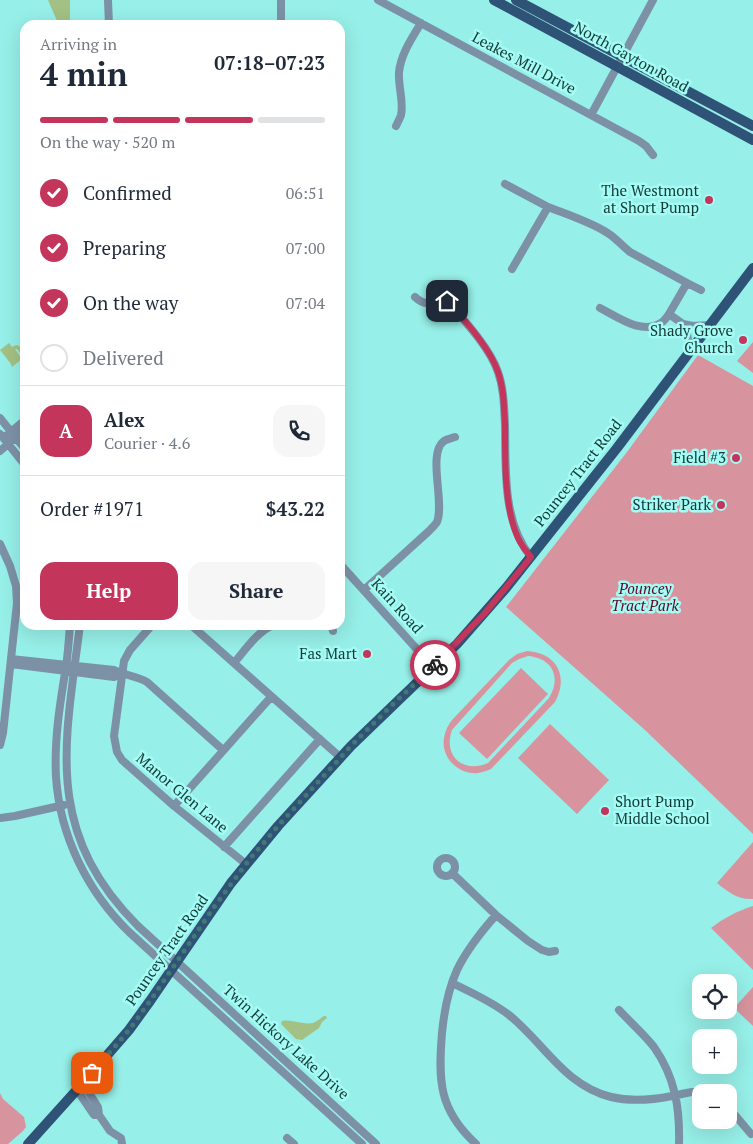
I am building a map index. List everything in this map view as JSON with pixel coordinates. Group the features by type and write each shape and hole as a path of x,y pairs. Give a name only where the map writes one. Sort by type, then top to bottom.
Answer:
{"main road":[{"name":"North Gayton Road","path":"494,0 753,140"},
{"name":"North Gayton Road","path":"516,0 753,126"},
{"name":"Pouncey Tract Road","path":"28,1144 129,1030 214,907 246,864 278,826 340,758 393,704 457,644 484,614 531,557 753,268"}],"street":[{"path":"108,0 109,20"},
{"path":"281,0 281,20"},
{"name":"Leakes Mill Drive","path":"378,0 643,143 653,155"},
{"path":"591,115 653,0"},
{"path":"396,126 401,115 399,72 401,61 421,23"},
{"path":"505,184 548,206 604,230 630,252 701,290"},
{"path":"512,269 548,206"},
{"path":"600,308 638,327 651,327 662,322 669,314 687,283"},
{"path":"415,297 431,304 447,301 473,331 495,366 502,390 509,503 518,538 531,557"},
{"path":"669,314 683,324 693,326 710,325"},
{"path":"683,324 690,351"},
{"path":"0,418 20,443"},
{"path":"14,435 20,427"},
{"path":"3,439 20,432"},
{"path":"364,590 429,531 437,521 439,508 437,459 444,441 455,437"},
{"path":"0,451 3,439"},
{"path":"3,439 20,458"},
{"path":"0,544 10,566 16,586 18,603 0,745"},
{"name":"Kain Road","path":"345,569 433,667"},
{"path":"70,630 58,722 56,762 60,806 67,832 84,873 97,894 122,925 174,966"},
{"path":"79,630 66,733 66,768 70,804 76,829 88,860 105,888 125,913 174,966"},
{"name":"Manor Glen Lane","path":"148,630 124,661 114,736 117,752 122,760 174,806 246,864"},
{"path":"197,630 340,758"},
{"path":"234,663 265,630"},
{"path":"11,662 74,669 114,670 122,674 134,676 146,682 223,750"},
{"path":"174,806 271,697"},
{"path":"224,847 320,739"},
{"path":"0,818 70,804"},
{"path":"452,874 496,914 542,950 548,952 555,951"},
{"path":"476,1144 461,1129 449,1110 442,1091 440,1061 445,1011 452,983 473,942 496,914"},
{"name":"Twin Hickory Lake Drive","path":"174,966 362,1144"},
{"name":"Twin Hickory Lake Drive","path":"174,966 376,1144"},
{"path":"452,983 486,999 509,1015 564,1071 589,1089 610,1097 630,1100 650,1100 692,1092"},
{"path":"618,1010 644,1036 660,1057 671,1080 679,1113 679,1144"},
{"path":"80,1086 94,1115 99,1116 110,1131 121,1138 122,1144"},
{"path":"737,1117 751,1134"},
{"path":"287,1138 294,1144"}],"green space":[{"path":"753,342 753,373 737,361"},
{"name":"Pouncey Tract Park","path":"698,355 753,386 753,834 645,730 506,607 627,452"},
{"path":"527,651 546,656 553,661 558,668 561,683 555,702 491,769 475,773 460,770 451,762 445,750 444,738 447,728 452,720 517,654","holes":["528,656 543,660 549,665 554,676 555,683 549,698 488,763 470,766 457,760 450,747 452,730 512,663"]},
{"path":"521,668 548,694 487,759 459,733"},
{"path":"550,724 609,780 577,814 518,758"},
{"path":"753,842 753,899 748,899 734,895 717,883"},
{"path":"753,906 753,970 711,928 731,915"},
{"path":"753,987 753,1026 737,1011 737,1005"},
{"path":"0,1093 3,1099 24,1117 26,1127 8,1144 0,1144"}],"shaded area":[{"path":"48,0 70,0 70,20 57,20"},
{"path":"9,343 12,347 18,345 20,346 20,353 15,349 20,356 20,361 12,367 0,350"},
{"path":"324,1016 327,1018 319,1028 302,1040 296,1039 281,1024 282,1021 313,1023"}],"way so far":[{"path":"92,1073 129,1030 249,860 351,746 435,665"}],"place":[{"name":"The Westmont at Short Pump","path":"709,200"},
{"name":"Shady Grove Church","path":"743,340"},
{"name":"Field #3","path":"736,458"},
{"name":"Striker Park","path":"721,505"},
{"name":"Fas Mart","path":"367,654"},
{"name":"Short Pump Middle School","path":"605,811"}],"route":[{"path":"435,665 484,614 531,557 518,538 509,503 504,407 498,371 473,331 447,301"}]}
